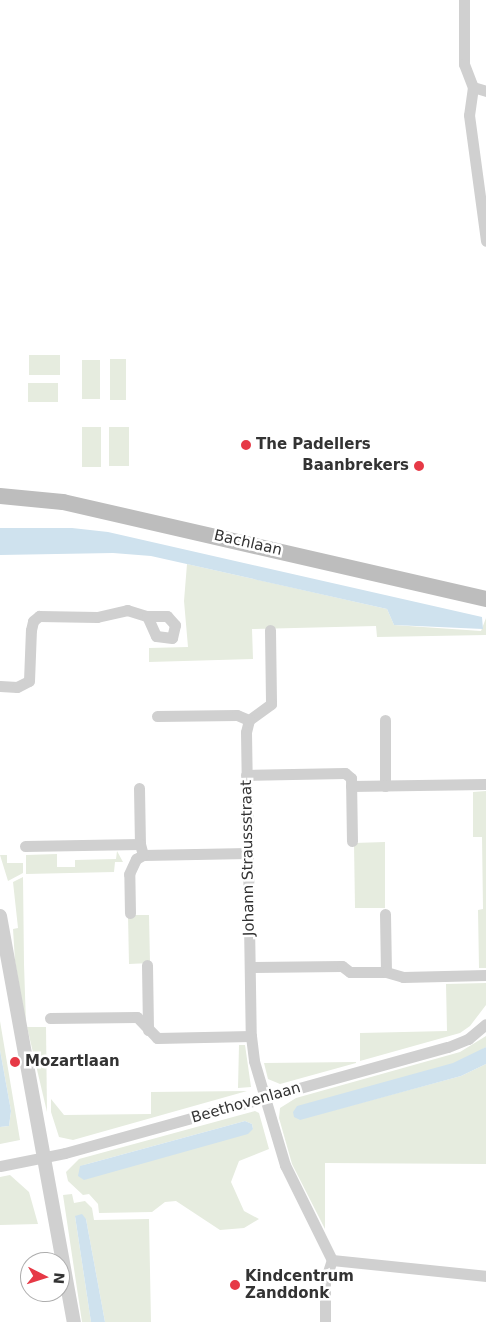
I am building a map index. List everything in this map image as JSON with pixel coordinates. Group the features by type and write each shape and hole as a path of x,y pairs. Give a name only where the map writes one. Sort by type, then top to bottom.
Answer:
{"main road":[{"name":"Bachlaan","path":"3,495 63,502 486,599"}],"street":[{"path":"464,0 464,64 473,87 469,115 486,241"},
{"path":"473,87 486,91"},
{"path":"0,686 16,687 29,681 30,630 33,621 39,616 97,617 127,610 147,616"},
{"path":"157,716 237,715 249,720 271,704 270,630"},
{"name":"Johann Straussstraat","path":"249,720 246,732 246,775 251,1036 265,1098 285,1165 332,1260"},
{"path":"385,720 385,786"},
{"path":"246,775 346,773 351,782 352,841"},
{"path":"351,782 385,786 486,784"},
{"path":"130,913 129,874 141,850 139,788"},
{"path":"25,846 248,852"},
{"path":"385,914 386,972"},
{"path":"0,916 74,1322"},
{"path":"147,965 148,1030"},
{"path":"250,967 342,966 350,972 386,972 402,977 486,975"},
{"path":"50,1018 136,1017 157,1038 251,1036"},
{"name":"Beethovenlaan","path":"0,1166 44,1158 461,1043 486,1024"},
{"path":"325,1322 325,1281 332,1260 486,1276"}],"shaded area":[{"path":"29,355 60,355 60,375 29,375"},
{"path":"110,359 126,359 126,400 110,400"},
{"path":"82,360 100,360 100,399 82,399"},
{"path":"28,383 58,383 58,402 28,402"},
{"path":"82,427 101,427 101,467 82,467"},
{"path":"109,427 129,427 129,466 109,466"},
{"path":"187,564 387,609 394,625 481,631 486,618 486,635 377,637 376,626 252,629 253,659 149,662 149,648 188,647 184,601"},
{"path":"486,791 486,968 479,968 478,910 483,909 482,837 473,837 473,792"},
{"path":"385,842 385,908 355,908 354,843"},
{"path":"117,851 123,862 115,862 114,872 26,874 26,855 57,854 57,867 75,867 75,860 116,859"},
{"path":"0,855 7,855 7,863 23,863 23,873 8,881"},
{"path":"23,877 26,1024 15,961 13,929 18,928 13,882"},
{"path":"128,915 149,915 150,963 129,964"},
{"path":"486,983 486,1005 470,1026 460,1033 360,1061 360,1033 447,1031 446,984"},
{"path":"0,1021 20,1140 0,1144 0,1127 9,1126 11,1111 0,1050"},
{"path":"27,1027 46,1027 47,1112"},
{"path":"486,1036 486,1047 469,1058 297,1120 461,1076 486,1064 486,1164 325,1163 325,1229 292,1164 279,1118 280,1108 296,1098 460,1052"},
{"path":"239,1045 245,1045 251,1087 238,1088"},
{"path":"356,1062 280,1084 268,1079 264,1063"},
{"path":"247,1091 73,1140 59,1137 51,1112 51,1099 64,1115 151,1114 151,1092"},
{"path":"255,1111 259,1113 269,1149 239,1161 231,1182 244,1211 259,1219 244,1228 220,1230 176,1201 165,1202 152,1212 99,1213 98,1204 89,1194 83,1195 68,1181 66,1172 79,1159","holes":["245,1121 252,1124 253,1129 80,1166"]},
{"path":"10,1175 29,1192 38,1224 0,1225 0,1177"},
{"path":"72,1194 74,1203 85,1201 92,1208 94,1220 149,1219 151,1322 105,1322 86,1219 75,1216 91,1322 82,1322 63,1195"}],"water":[{"path":"0,528 72,528 108,532 482,617 483,629 394,625 387,609 151,556 113,553 0,555"},
{"path":"486,1047 486,1064 461,1076 300,1120 294,1117 293,1112 297,1106 453,1063"},
{"path":"0,1050 11,1111 9,1126 0,1127"},
{"path":"245,1121 252,1124 253,1129 248,1134 84,1180 78,1176 80,1166"},
{"path":"82,1214 86,1219 105,1322 91,1322 75,1216"}],"place":[{"name":"The Padellers","path":"246,445"},
{"name":"Baanbrekers","path":"419,466"},
{"name":"Mozartlaan","path":"15,1062"},
{"name":"Kindcentrum Zanddonk","path":"235,1285"}]}
